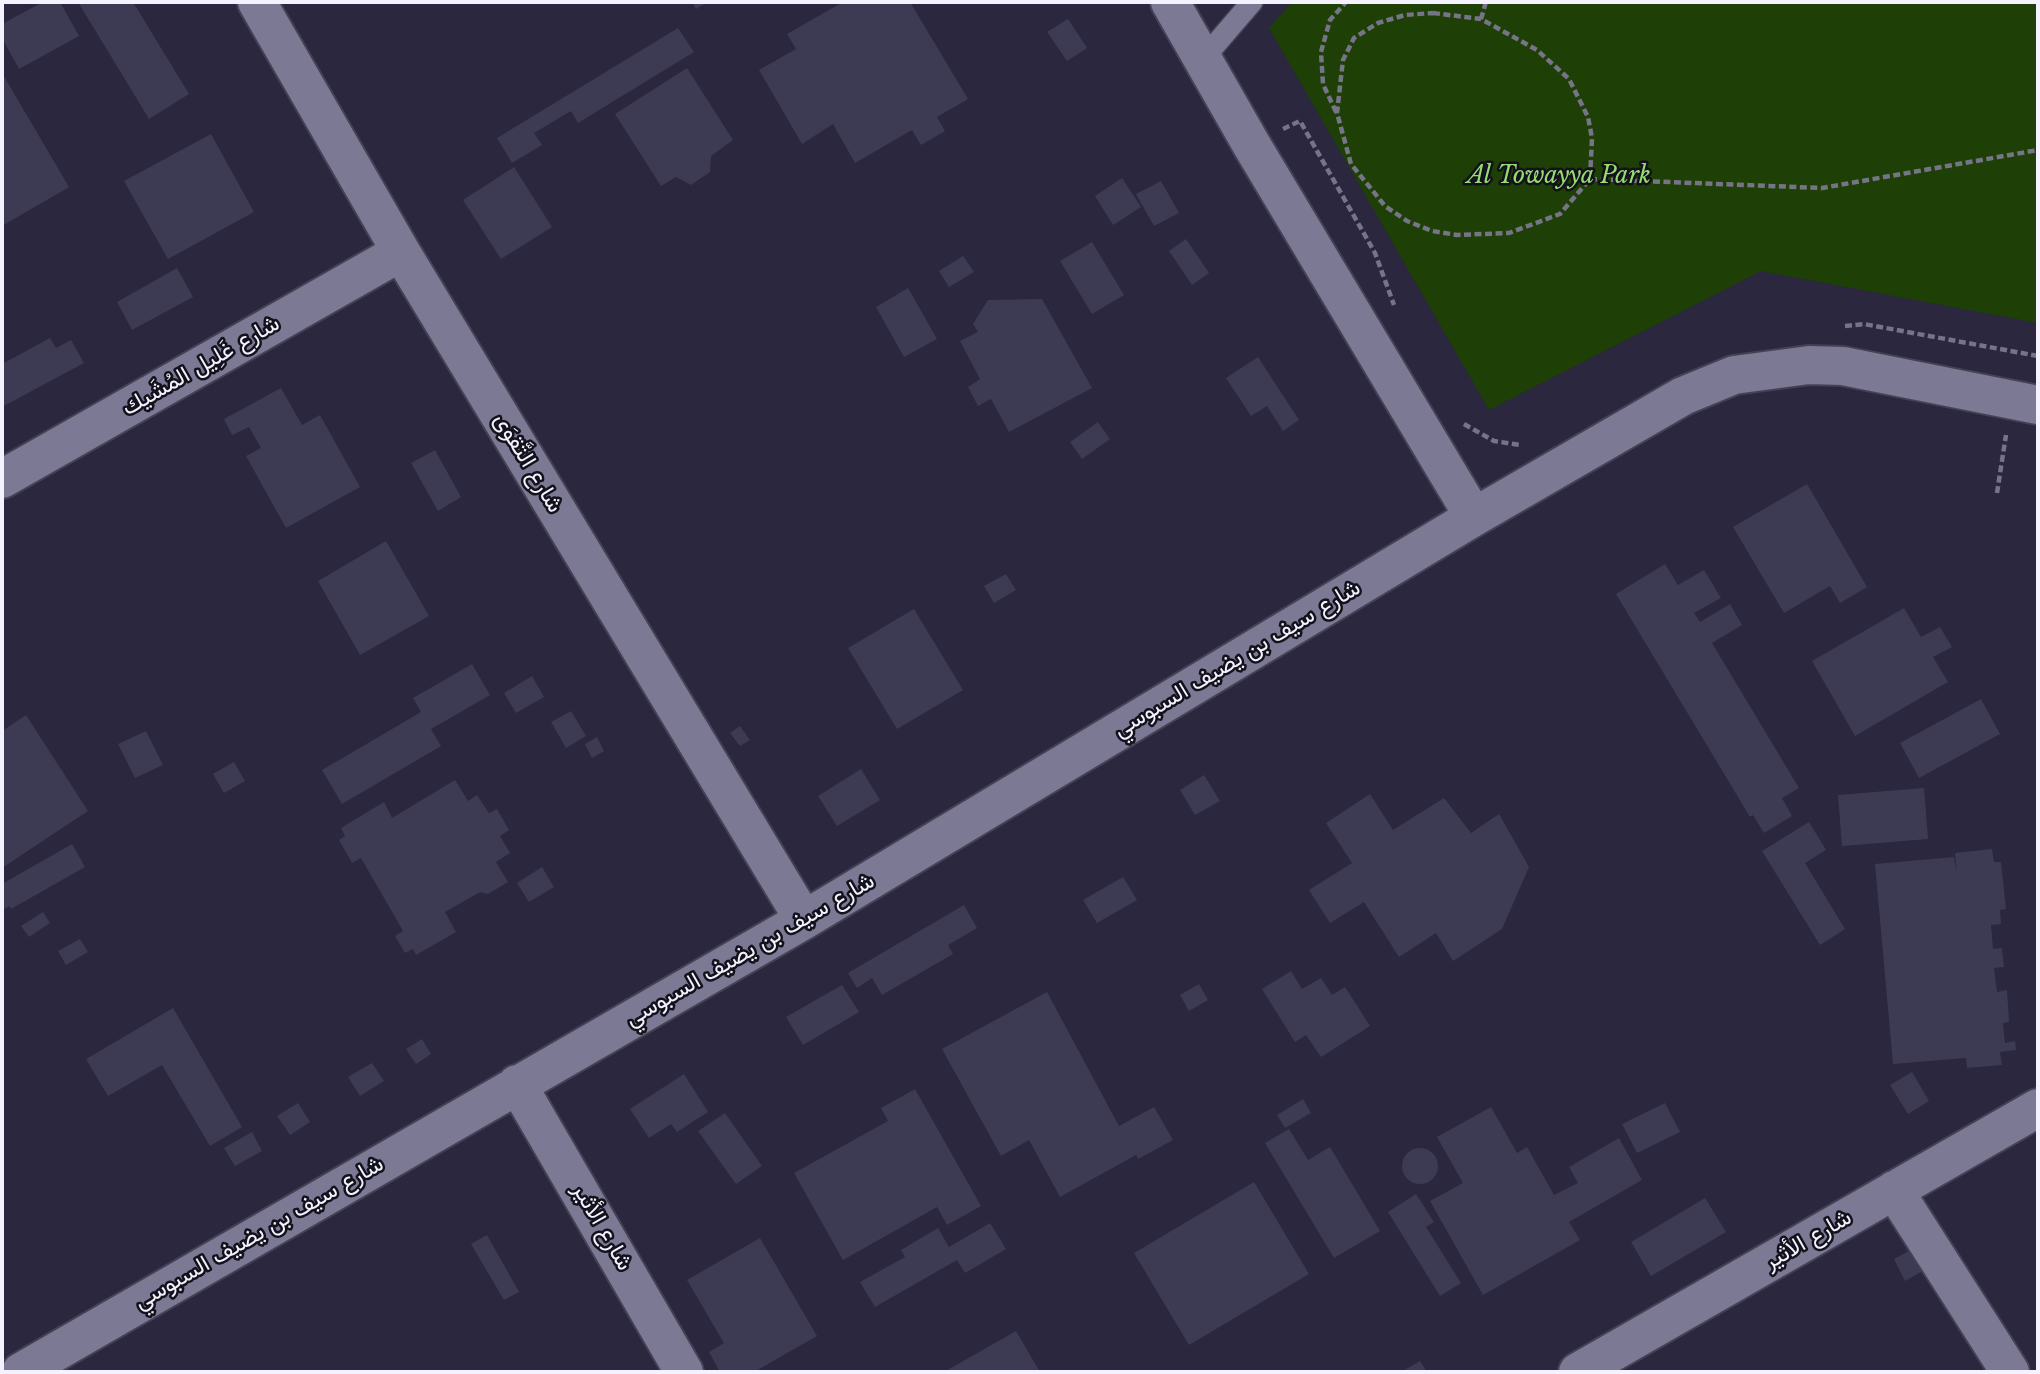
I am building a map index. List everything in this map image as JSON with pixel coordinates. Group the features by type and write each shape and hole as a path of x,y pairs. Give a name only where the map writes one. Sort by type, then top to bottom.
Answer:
{"street":[{"name":"شارع التَّقوَى","path":"257,2 401,252 804,920"},
{"path":"1170,2 1251,144 1474,517"},
{"name":"شارع غَلِيل المُشَيك","path":"2,479 401,252"},
{"name":"شارع سيف بن يضيف السبوسي","path":"21,1372 804,920 1474,517 1683,396 1734,375 1809,365 1843,366 2025,402"},
{"name":"شارع الأثير","path":"517,1084 684,1372"},
{"name":"شارع الأثير","path":"1578,1372 2038,1108"},
{"path":"1894,1190 2010,1372"}],"lane":[{"path":"1203,59 1252,2"}],"path":[{"path":"1337,113 1343,60 1354,38 1378,23 1405,16 1433,13 1481,19 1537,50 1569,79 1588,117 1592,138 1590,180 1560,214 1535,225 1483,236 1432,231 1407,221 1385,206 1366,186 1352,164 1337,113 1323,84 1321,52 1331,20 1346,2"},
{"path":"1481,19 1486,2"},
{"path":"1251,144 1300,121 1375,253 1398,317"},
{"path":"1590,180 1822,188 2038,150"},
{"path":"1839,326 1864,324 2038,356"},
{"path":"1997,494 2025,402"},
{"path":"1463,423 1494,441 1530,445"}],"green space":[{"name":"Al Towayya Park","path":"1292,2 2038,2 2038,323 1761,271 1489,410 1269,28"}],"building":[{"path":"43,2 60,2 79,36 19,69 2,38 2,24"},
{"path":"78,2 133,2 189,94 149,119"},
{"path":"692,2 708,2 696,9"},
{"path":"843,2 910,2 968,99 937,117 945,131 921,145 912,130 855,163 833,124 802,144 759,70 796,49 787,34"},
{"path":"1068,19 1087,48 1067,61 1047,32"},
{"path":"678,28 694,52 578,123 571,111 534,133 542,145 512,163 497,138"},
{"path":"687,68 733,140 711,156 710,172 691,185 676,177 661,186 615,114"},
{"path":"2,73 69,187 2,226"},
{"path":"211,134 254,212 168,259 124,181"},
{"path":"514,167 552,227 501,259 463,200"},
{"path":"1122,178 1141,207 1113,225 1095,196"},
{"path":"1161,181 1179,213 1154,226 1136,194"},
{"path":"1186,239 1209,273 1192,285 1169,251"},
{"path":"1092,242 1124,295 1092,314 1060,261"},
{"path":"963,256 974,272 949,287 939,271"},
{"path":"177,268 193,297 132,330 117,302"},
{"path":"908,288 937,339 904,357 876,307"},
{"path":"1042,299 1092,388 1009,432 991,399 978,406 968,387 980,379 960,341 978,332 973,324 988,300"},
{"path":"50,338 56,348 71,340 84,363 2,407 2,364"},
{"path":"1258,357 1299,420 1283,431 1267,406 1251,416 1226,378"},
{"path":"281,388 302,425 320,415 360,487 286,528 246,456 261,448 249,427 232,435 224,419"},
{"path":"1098,422 1110,439 1082,459 1070,442"},
{"path":"435,450 461,497 438,511 411,463"},
{"path":"1807,484 1867,587 1840,603 1830,586 1784,613 1733,527"},
{"path":"386,541 429,616 360,655 318,581"},
{"path":"1665,564 1678,585 1704,570 1721,598 1694,613 1700,622 1730,604 1742,625 1712,643 1799,788 1782,798 1792,816 1764,833 1753,815 1750,817 1616,594"},
{"path":"1006,574 1016,590 994,603 984,586"},
{"path":"1904,608 1921,637 1940,627 1952,647 1933,657 1948,682 1855,736 1812,661"},
{"path":"914,609 963,690 897,729 848,648"},
{"path":"472,664 490,695 431,729 441,746 342,804 322,770 421,712 413,698"},
{"path":"532,676 544,697 516,713 504,693"},
{"path":"1981,699 2000,734 1919,778 1900,743"},
{"path":"571,711 586,736 566,748 551,722"},
{"path":"26,715 88,811 2,868 2,731"},
{"path":"740,726 750,740 740,746 730,733"},
{"path":"146,731 163,765 135,778 118,744"},
{"path":"597,737 604,751 592,758 585,744"},
{"path":"234,762 245,781 224,793 213,774"},
{"path":"861,769 880,800 837,826 818,796"},
{"path":"1204,775 1220,801 1195,815 1180,790"},
{"path":"455,780 468,801 477,795 489,813 497,809 509,830 500,836 510,853 496,862 508,882 488,894 480,892 445,912 456,932 416,955 413,949 405,953 395,936 403,931 361,858 352,863 339,840 345,836 341,828 384,802 392,818"},
{"path":"1924,788 1928,839 1842,846 1838,795"},
{"path":"1370,794 1393,830 1444,798 1471,833 1499,814 1529,867 1502,929 1453,961 1436,933 1399,957 1364,902 1330,923 1309,890 1352,863 1326,823"},
{"path":"1809,822 1826,850 1805,863 1845,929 1820,945 1762,851"},
{"path":"72,844 85,867 11,909 10,906 2,910 2,884"},
{"path":"1992,849 1994,862 2001,862 2006,909 2000,910 2001,924 1991,925 1993,949 2002,948 2004,967 1994,968 1997,992 2007,990 2009,1022 2003,1023 2005,1043 2015,1041 2016,1050 2000,1052 2002,1065 1967,1068 1966,1058 1893,1064 1875,864 1954,857 1957,874 1955,853"},
{"path":"542,867 554,887 529,902 517,883"},
{"path":"1123,877 1137,900 1097,923 1083,900"},
{"path":"964,905 977,928 948,945 953,954 882,995 872,978 857,988 848,973"},
{"path":"43,912 50,923 29,937 21,926"},
{"path":"80,939 88,952 66,965 58,951"},
{"path":"1291,971 1302,989 1321,978 1332,995 1345,987 1370,1026 1321,1057 1306,1035 1295,1042 1262,989"},
{"path":"1199,984 1208,1000 1189,1011 1180,995"},
{"path":"842,985 859,1012 803,1045 786,1017"},
{"path":"1047,992 1119,1126 1154,1107 1173,1140 1138,1159 1136,1155 1060,1197 1029,1140 1001,1156 942,1049"},
{"path":"173,1008 242,1127 210,1146 162,1065 108,1096 86,1059"},
{"path":"422,1039 431,1054 416,1064 406,1049"},
{"path":"372,1063 384,1081 360,1096 348,1077"},
{"path":"1912,1072 1929,1101 1908,1114 1890,1085"},
{"path":"684,1074 708,1112 677,1132 671,1124 649,1138 630,1109"},
{"path":"915,1089 981,1206 947,1225 937,1207 843,1260 794,1173 888,1121 881,1108"},
{"path":"1303,1099 1311,1113 1285,1128 1277,1115"},
{"path":"298,1103 310,1122 290,1135 277,1116"},
{"path":"1665,1103 1680,1132 1637,1153 1622,1124"},
{"path":"1491,1107 1517,1153 1527,1147 1554,1195 1578,1183 1569,1167 1619,1138 1642,1180 1569,1222 1580,1240 1483,1295 1430,1201 1463,1183 1437,1137"},
{"path":"725,1113 762,1166 736,1184 698,1131"},
{"path":"1289,1129 1308,1160 1330,1147 1380,1231 1334,1258 1265,1143"},
{"path":"252,1132 262,1151 235,1166 224,1148"},
{"path":"1420,1148 1433,1153 1438,1166 1433,1179 1420,1184 1407,1179 1402,1166 1407,1153"},
{"path":"1254,1182 1309,1274 1189,1345 1134,1253"},
{"path":"1416,1194 1434,1222 1426,1227 1461,1283 1440,1296 1388,1212"},
{"path":"1705,1198 1726,1232 1651,1276 1631,1242"},
{"path":"990,1223 1006,1249 965,1273 957,1260 875,1307 860,1282 905,1257 901,1250 938,1228 949,1247"},
{"path":"487,1235 519,1292 504,1300 471,1244"},
{"path":"760,1238 817,1336 754,1372 720,1372 709,1352 724,1343 687,1280"},
{"path":"1933,1238 1944,1259 1905,1281 1894,1259"},
{"path":"1016,1331 1040,1372 944,1372"},
{"path":"1420,1361 1427,1372 1401,1372"}]}
